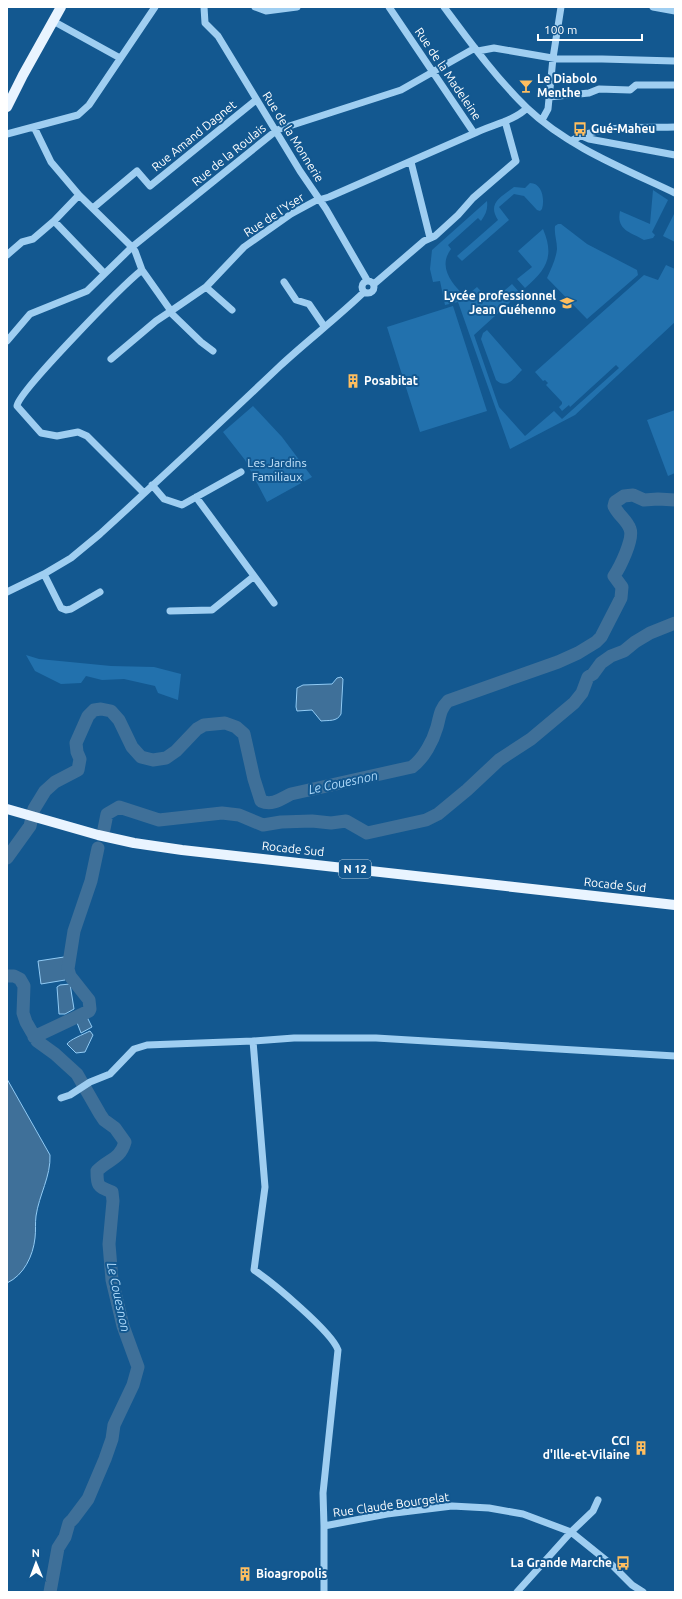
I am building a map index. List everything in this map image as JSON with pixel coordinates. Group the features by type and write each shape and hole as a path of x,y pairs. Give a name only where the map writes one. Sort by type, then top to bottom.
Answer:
{"main road":[{"path":"7,107 61,7"},
{"name":"Rocade Sud","path":"7,809 98,835 134,843 182,850 675,905"}],"street":[{"path":"7,134 78,115 89,105 155,7"},
{"name":"Rue de la Monnerie","path":"204,7 205,23 218,36 256,100 277,130 300,171 320,200 367,280"},
{"path":"255,7 266,11 297,7"},
{"name":"Rue de la Madeleine","path":"389,7 434,71 474,133"},
{"path":"444,7 476,50 527,108 571,141 675,193"},
{"path":"542,120 548,109 553,58 561,7"},
{"path":"653,7 675,11"},
{"path":"53,21 120,58"},
{"path":"476,50 494,48 553,58 675,61"},
{"name":"Rue de la Roulais","path":"7,341 30,314 87,291 132,247 277,130 401,90 434,71 476,50"},
{"path":"549,97 589,93 599,90 630,90 636,85 675,85"},
{"name":"Rue Amand Dagnet","path":"93,208 137,171 150,186 256,100"},
{"name":"Rue de l'Yser","path":"111,359 156,321 206,287 244,247 291,214 474,133 505,121 524,112 527,108"},
{"path":"364,292 371,293 374,289 374,284 424,241 435,236 458,215 472,198 516,161 505,121"},
{"path":"34,127 51,162 80,195 135,251 142,270 170,311 201,342 213,351"},
{"path":"571,141 603,130 675,127"},
{"path":"582,136 589,139 675,155"},
{"path":"411,162 430,238"},
{"path":"7,255 22,242 33,238 54,221 80,195"},
{"path":"54,221 104,273"},
{"path":"142,270 79,332 32,384 18,402 17,406 41,433 56,436 78,432 87,436 144,493"},
{"path":"364,292 362,290 362,284 367,280 374,284"},
{"path":"284,282 296,300 309,304 324,326"},
{"path":"206,287 232,310"},
{"path":"7,592 44,574 71,558 100,534 324,326 342,313 364,292"},
{"path":"152,485 164,499 182,505 241,472"},
{"path":"196,497 274,603"},
{"path":"44,574 61,608 66,610 71,609 100,592"},
{"path":"170,611 212,610 253,576"},
{"path":"61,1098 90,1082 110,1074 134,1049 147,1045 294,1038 376,1038 675,1056"},
{"path":"253,1041 259,1131 265,1187 254,1270 320,1327 332,1339 338,1350 323,1493 324,1526"},
{"path":"517,1592 571,1532 593,1511 598,1500"},
{"name":"Rue Claude Bourgelat","path":"324,1592 324,1526 387,1514 452,1506 489,1508 523,1514 571,1532 612,1565 637,1592"},
{"name":"Rue Claude Bourgelat","path":"632,1585 643,1592"}],"green space":[{"path":"530,183 537,186 542,192 542,209 540,211 537,210 524,196 514,194 499,207 509,220 462,261 457,256 498,220 494,209 500,197 514,187 525,188"},
{"path":"653,190 668,200 652,232 655,235 653,238 644,240 625,230 620,222 620,211 650,224"},
{"path":"487,201 486,211 481,221 478,218 448,245 451,249 447,256 446,269 456,287 465,297 477,287 491,302 512,284 520,293 474,335 499,407 525,436 554,411 562,419 619,368 616,365 570,407 569,405 562,411 559,407 562,402 546,385 548,383 545,380 543,381 535,372 644,275 658,280 666,265 675,269 675,322 575,415 510,449 458,302 445,305 440,281 433,282 430,269 432,250"},
{"path":"675,212 675,242 663,236"},
{"path":"561,224 587,244 637,270 638,275 587,319 547,278 557,249 555,226"},
{"path":"543,229 547,239 548,248 546,262 543,269 525,288 517,279 532,267 518,251"},
{"path":"453,306 487,411 420,432 387,327"},
{"path":"487,330 522,370 510,382 504,384 496,380 481,339 483,333"},
{"name":"Les Jardins Familiaux","path":"253,406 282,437 312,477 267,502 245,460 223,432"},
{"path":"675,410 675,473 668,476 647,420"},
{"path":"26,655 39,659 111,666 154,667 181,674 178,700 158,693 155,686 124,679 102,680 86,676 81,683 61,684 35,671"}],"shaded area":[{"path":"341,677 343,679 341,714 339,717 332,720 321,721 312,710 297,711 297,688 303,685 332,684 337,678"},
{"path":"64,957 65,980 41,984 38,961"},
{"path":"70,984 74,1009 65,1014 59,1014 57,987 60,985"},
{"path":"86,1015 92,1027 81,1033 76,1020"},
{"path":"90,1031 93,1035 85,1052 76,1053 67,1044 68,1042"},
{"path":"7,1079 50,1155 50,1163 36,1216 34,1245 30,1258 23,1270 13,1280 7,1283"}],"waterway":[{"name":"Le Couesnon","path":"7,858 30,826 34,809 45,791 55,782 78,770 80,759 77,752 76,743 88,716 94,710 101,709 111,711 119,720 132,747 141,757 153,760 166,758 176,751 197,729 204,725 225,723 236,727 244,734 254,779 261,801 269,803 291,794 412,767 424,754 435,732 442,710 448,701 558,662 578,653 596,642 601,637 621,598 622,587 614,576 626,553 631,534 629,526 614,506 615,502 624,496 633,495 644,500 675,500"},
{"name":"Le Couesnon","path":"104,829 107,814 119,807 159,820 222,813 239,815 263,825 281,822 312,821 331,823 346,821 367,833 426,820 438,814 467,790 499,760 531,739 574,703 582,693 588,677 593,674 601,663 611,656 624,651 650,633 675,623"},
{"name":"Le Couesnon","path":"34,1037 89,1011 90,1009 89,1000 70,976 68,969 74,931 91,881 98,848"},
{"name":"Le Couesnon","path":"7,976 14,976 20,979 24,986 23,1013 26,1022 37,1041 55,1054 77,1074 104,1120 115,1128 125,1142 123,1148 117,1156 97,1171 97,1176 99,1185 112,1192 113,1201 109,1244 112,1280 123,1326 138,1367 133,1385 114,1425 112,1439 105,1459 88,1499 69,1523 65,1537 58,1548 50,1592"}],"place":[{"name":"Le Diabolo Menthe","path":"526,86"},
{"name":"Gué-Maheu","path":"580,129"},
{"name":"Lycée professionnel Jean Guéhenno","path":"567,303"},
{"name":"Posabitat","path":"353,381"},
{"name":"CCI d'Ille-et-Vilaine","path":"641,1448"},
{"name":"La Grande Marche","path":"623,1563"},
{"name":"Bioagropolis","path":"245,1574"}]}
